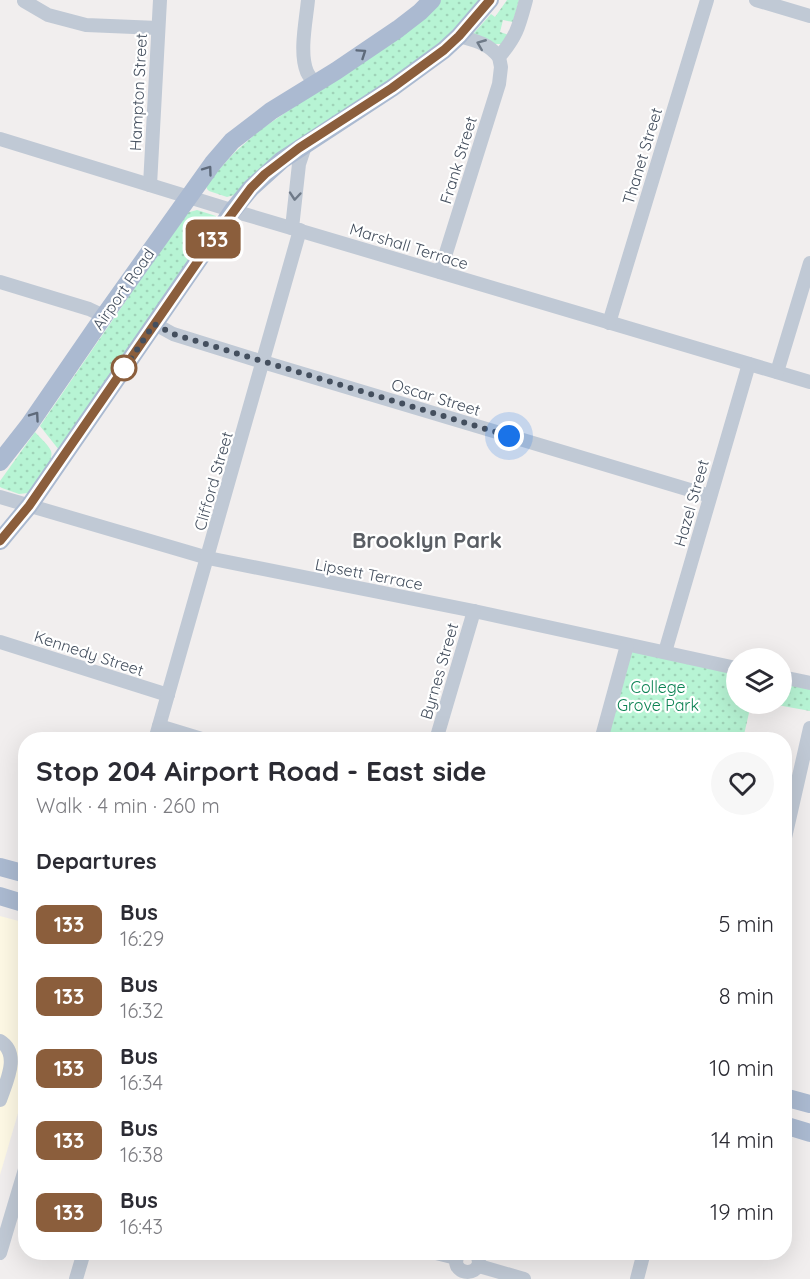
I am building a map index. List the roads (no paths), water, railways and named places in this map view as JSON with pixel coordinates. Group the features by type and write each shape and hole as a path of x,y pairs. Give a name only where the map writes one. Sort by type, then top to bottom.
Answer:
{"main road":[{"name":"Airport Road","path":"0,462 29,425 188,197 232,141 272,111 398,29 432,0"},
{"path":"0,541 29,506 233,210 251,188 282,160 417,71 444,50 490,0"},
{"path":"0,867 18,872"},
{"path":"0,896 18,901"},
{"path":"792,1099 810,1104"},
{"path":"792,1127 810,1133"}],"street":[{"name":"Hampton Street","path":"150,185 160,0"},
{"path":"308,0 304,38 305,65 315,84"},
{"path":"459,36 485,44 500,57 517,32 526,0"},
{"name":"Thanet Street","path":"609,322 706,0"},
{"path":"756,0 810,16"},
{"path":"24,1 48,15 86,25 158,28"},
{"name":"Frank Street","path":"440,272 499,84 500,57"},
{"name":"Marshall Terrace","path":"0,139 810,382"},
{"name":"Clifford Street","path":"157,732 263,362 296,229 299,165 306,144"},
{"path":"777,372 810,263"},
{"path":"0,282 89,309 104,316"},
{"name":"Oscar Street","path":"154,324 173,334 263,362 710,496"},
{"name":"Hazel Street","path":"665,652 749,364"},
{"name":"Lipsett Terrace","path":"0,497 208,558 474,611 726,666"},
{"name":"Byrnes Street","path":"438,732 474,611"},
{"name":"Kennedy Street","path":"0,642 168,695"},
{"path":"603,732 627,645"},
{"path":"792,679 810,683"},
{"path":"792,807 810,728"},
{"path":"0,1041 10,1052 11,1063 0,1100"},
{"path":"0,1253 18,1193"},
{"path":"76,1279 82,1260"},
{"path":"457,1260 456,1264 463,1276 476,1269 477,1260"},
{"path":"479,1260 524,1279"},
{"path":"637,1279 642,1260"}],"district":[{"name":"Brooklyn Park","path":"427,540"}],"park label":[{"name":"College Grove Park","path":"658,696"}]}
